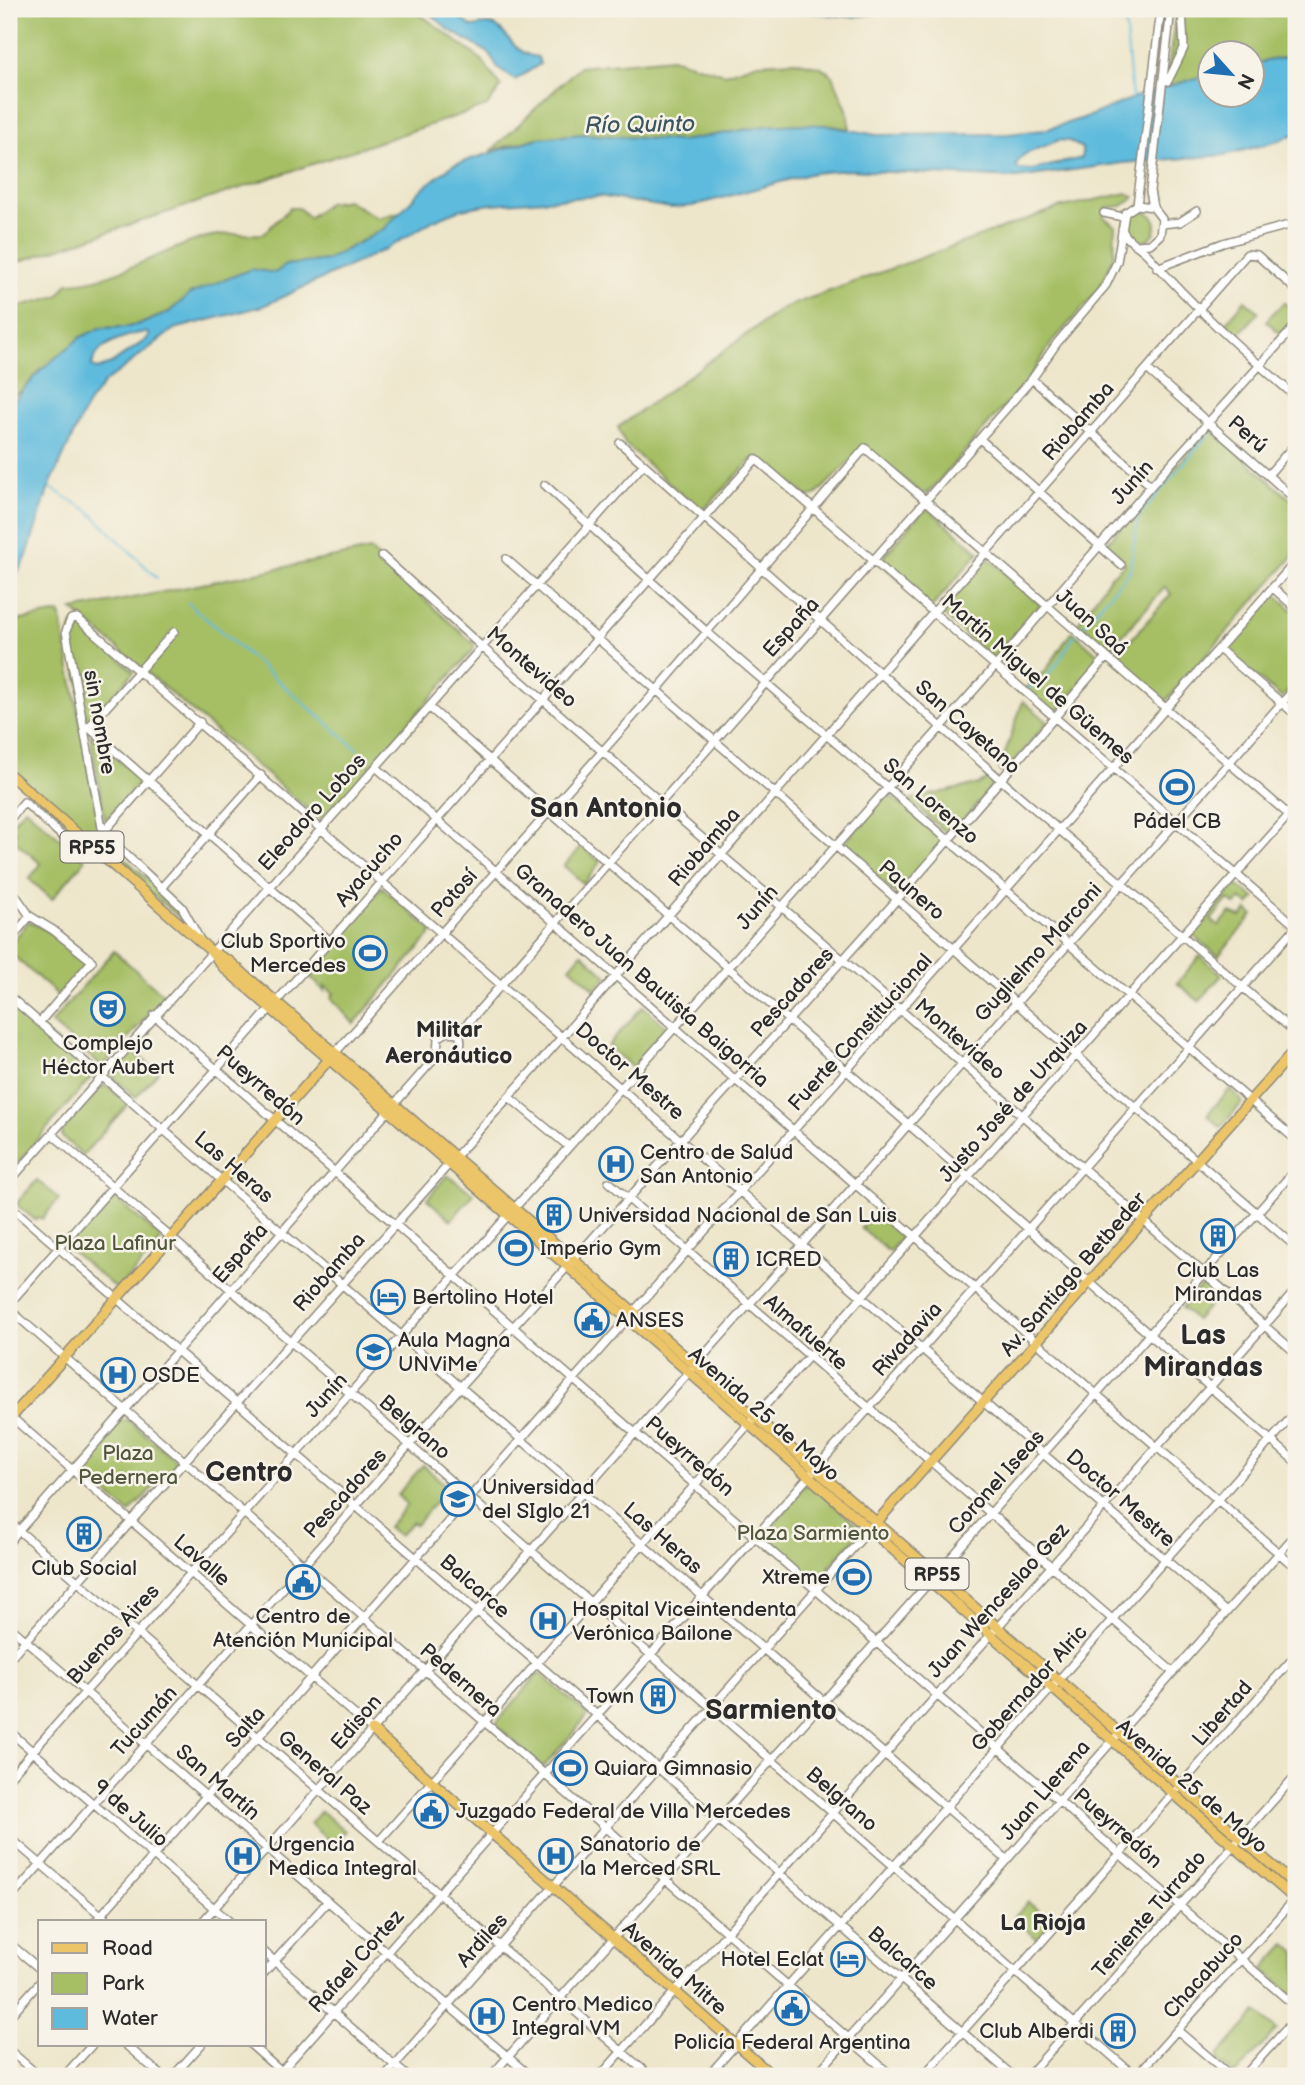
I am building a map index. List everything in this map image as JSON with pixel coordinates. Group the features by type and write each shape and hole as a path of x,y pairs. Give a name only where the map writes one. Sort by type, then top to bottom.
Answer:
{"main road":[{"name":"Avenida 25 de Mayo","path":"9,775 212,952 223,967 273,1004 752,1421 937,1574 993,1631"},
{"name":"Av. Santiago Betbeder","path":"869,1530 1296,1049"},
{"name":"Potosí","path":"10,1418 332,1056"},
{"name":"Avenida 25 de Mayo","path":"812,1472 869,1530 993,1631 1237,1841 1296,1886"},
{"name":"Avenida Mitre","path":"372,1730 773,2076"},
{"name":"Avenida 25 de Mayo","path":"1237,1841 1296,1899"}],"street":[{"path":"1161,9 1160,41 1141,190 1136,205 1123,218 1122,228 1128,239 1199,311 1296,397"},
{"path":"1157,268 1153,253 1162,224 1153,207 1150,191 1171,9"},
{"path":"1168,81 1184,48 1182,9"},
{"path":"1136,205 1153,207"},
{"path":"1162,224 1180,222 1198,212"},
{"path":"1104,213 1123,218"},
{"path":"1157,268 1223,243 1296,223"},
{"name":"España","path":"438,1056 436,1043 442,1034 459,1033 1032,379 1057,343 1107,285 1116,262 1122,228"},
{"path":"1136,245 1150,244 1158,238"},
{"name":"Riobamba","path":"9,1659 509,1097 1247,254 1257,255 1296,290"},
{"name":"Junín","path":"244,1512 351,1395 568,1146 994,667 1098,545 1296,326"},
{"name":"Perú","path":"1147,369 1296,499"},
{"path":"1032,379 1151,486"},
{"path":"980,439 1121,565"},
{"name":"San Cayetano","path":"620,443 1001,780 1296,1033"},
{"path":"1268,475 1296,443"},
{"name":"Juan Saá","path":"865,449 1296,821"},
{"name":"Potosí","path":"332,1056 656,691 865,449"},
{"name":"Martín Miguel de Güemes","path":"756,459 1296,927"},
{"name":"Ayacucho","path":"9,1306 58,1247 756,459"},
{"name":"Eleodoro Lobos","path":"9,1182 643,465"},
{"name":"San Lorenzo","path":"545,485 707,632 1296,1140"},
{"name":"Montevideo","path":"382,556 482,647 1296,1353"},
{"name":"Paunero","path":"506,559 1296,1247"},
{"name":"Fuerte Constitucional","path":"363,1617 1009,891 1296,561"},
{"path":"1273,588 1296,608"},
{"name":"Doctor Mestre","path":"71,619 77,618 200,722 1226,1612"},
{"name":"sin nombre","path":"71,619 66,631 87,730 103,833"},
{"path":"174,632 87,730 329,940"},
{"path":"1219,649 1296,715"},
{"name":"Pescadores","path":"304,1565 514,1326 843,961 1107,658"},
{"name":"Guglielmo Marconi","path":"425,1671 1296,687"},
{"path":"429,707 969,1177 1030,1227 1296,1462"},
{"path":"200,722 103,833 187,913 203,944"},
{"name":"Granadero Juan Bautista Baigorria","path":"376,767 1296,1568"},
{"path":"160,888 261,775"},
{"path":"9,820 24,802 81,853"},
{"name":"Justo José de Urquiza","path":"379,1841 1296,807"},
{"path":"9,886 30,916 53,930 92,961 40,1022"},
{"path":"9,941 30,916"},
{"name":"Rivadavia","path":"546,1776 755,1536 1296,927"},
{"name":"Las Heras","path":"9,996 1007,1860"},
{"name":"Pueyrredón","path":"155,1015 1296,2007"},
{"name":"España","path":"438,1056 449,1058 457,1053 461,1045 459,1033"},
{"name":"España","path":"9,1542 438,1056"},
{"path":"509,1097 568,1146"},
{"name":"Belgrano","path":"52,1134 953,1921 1136,2076"},
{"name":"Coronel Iseas","path":"491,2076 667,1881 1296,1169"},
{"name":"Almafuerte","path":"609,1182 1173,1672"},
{"name":"Balcarce","path":"9,1205 1013,2076"},
{"name":"Juan Wenceslao Gez","path":"600,2076 1296,1290"},
{"name":"Pedernera","path":"9,1306 64,1357 892,2076"},
{"name":"Gobernador Alric","path":"708,2076 1296,1412"},
{"name":"Lavalle","path":"10,1418 372,1730"},
{"name":"Buenos Aires","path":"9,1778 244,1512"},
{"name":"General Paz","path":"9,1522 650,2076"},
{"name":"Ardiles","path":"385,2076 869,1530"},
{"name":"Juan Llerena","path":"814,2076 1296,1534"},
{"name":"Tucumán","path":"9,1900 304,1565"},
{"name":"Salta","path":"97,1920 363,1617"},
{"name":"San Martín","path":"9,1626 530,2076"},
{"name":"Libertad","path":"923,2076 1296,1655"},
{"name":"Edison","path":"204,1920 425,1671"},
{"name":"9 de Julio","path":"9,1731 228,1920"},
{"name":"Rafael Cortez","path":"282,2075 334,2012 546,1776"},
{"name":"Teniente Turrado","path":"1028,2076 1295,1777"},
{"path":"9,1837 106,1920"},
{"name":"Chacabuco","path":"1136,2076 1296,1899"},
{"path":"266,1971 328,1901"},
{"path":"9,1943 38,1967"},
{"path":"266,1954 408,2076"},
{"path":"9,2017 38,1984"},
{"path":"1244,2076 1296,2018"},
{"path":"1177,2030 1231,2076"},
{"path":"64,2076 91,2046"},
{"path":"127,2046 162,2076"},
{"path":"173,2076 200,2046"},
{"path":"252,2046 282,2075"},
{"path":"9,2050 39,2076"}],"green space":[{"path":"9,9 413,9 482,60 501,87 487,106 9,265"},
{"path":"1176,9 1296,9 1296,55 1266,61 1266,38 1196,38 1196,78 1166,87"},
{"path":"671,58 725,74 758,63 795,61 821,67 832,75 847,109 850,129 825,125 766,126 681,141 583,134 538,138 492,150 579,67"},
{"path":"1127,193 1134,197 1122,206 1105,208 1104,217 1115,226 1114,255 1100,289 1054,340 1029,378 928,493 922,494 864,447 815,496 808,497 755,456 705,509 699,510 625,444 618,427 783,308 1058,208"},
{"path":"347,200 378,218 404,211 384,229 327,260 286,265 275,273 237,276 190,294 168,313 146,322 128,327 100,328 82,337 42,369 22,391 9,397 9,309 58,296 68,283 119,272 203,238 225,234 263,234 290,208 299,208 309,218 328,203"},
{"path":"1141,211 1152,215 1156,226 1152,237 1141,241 1130,237 1126,226 1130,215"},
{"path":"1245,300 1259,312 1238,335 1225,324"},
{"path":"1284,302 1296,313 1296,318 1281,334 1266,321"},
{"path":"1208,431 1213,431 1296,504 1296,553 1165,702 1115,658 1171,594 1165,587 1106,654 1076,626 1110,577 1125,564 1105,545"},
{"path":"926,507 979,552 931,608 879,562"},
{"path":"370,550 474,644 474,649 325,818 318,818 73,610"},
{"path":"987,557 1041,605 993,659 940,612"},
{"path":"1274,593 1296,613 1296,682 1282,698 1225,650"},
{"path":"60,613 101,837 162,892 187,921 184,922 9,770 9,622"},
{"path":"80,622 134,672 89,720 85,717 70,633 73,624"},
{"path":"1072,631 1103,659 1054,715 1024,689 1046,670"},
{"path":"1023,701 1048,722 1003,774 999,771"},
{"path":"90,735 141,780 105,821"},
{"path":"993,777 996,781 950,836 908,800 979,784"},
{"path":"887,793 944,841 897,895 842,846"},
{"path":"25,808 85,860 52,899 29,879 41,864 11,838 16,832 9,826"},
{"path":"582,846 600,862 584,884 564,866"},
{"path":"1235,884 1255,898 1249,905 1241,899 1236,905 1228,899 1211,920 1219,926 1230,913 1241,917 1247,910 1253,915 1218,956 1194,936 1194,932"},
{"name":"Club Sportivo Mercedes","path":"382,887 433,932 354,1024 331,998 334,994 325,986 325,992 307,973"},
{"path":"29,921 57,936 88,963 59,996 9,952 9,946"},
{"name":"Complejo Héctor Aubert","path":"114,951 165,996 105,1064 99,1064 51,1023"},
{"path":"582,953 607,976 595,989 570,967"},
{"path":"1200,956 1222,975 1199,1001 1177,983"},
{"path":"9,1001 93,1075 9,1173"},
{"path":"643,1006 668,1028 633,1068 608,1046"},
{"path":"132,1050 158,1072 136,1097 113,1077 113,1072"},
{"path":"106,1085 128,1104 83,1155 62,1137 62,1131 102,1086"},
{"path":"1230,1089 1243,1102 1221,1127 1207,1115"},
{"path":"447,1175 474,1194 451,1220 427,1199"},
{"path":"37,1180 59,1199 42,1219 39,1217 35,1220 16,1204"},
{"name":"Plaza Lafinur","path":"115,1198 160,1237 161,1241 120,1288 114,1287 70,1250 69,1244 109,1199"},
{"path":"873,1213 902,1237 889,1252 861,1228"},
{"path":"1203,1284 1211,1285 1220,1293 1196,1320 1182,1308"},
{"name":"Plaza Pedernera","path":"121,1420 128,1420 175,1459 175,1464 129,1513 81,1470"},
{"path":"423,1465 448,1487 416,1525 412,1522 399,1536 388,1527 407,1505 397,1495"},
{"name":"Plaza Sarmiento","path":"805,1485 812,1485 862,1530 817,1581 763,1537"},
{"path":"541,1674 588,1715 543,1768 497,1726 497,1722 537,1675"},
{"path":"321,1811 345,1831 334,1845 310,1824"},
{"path":"1028,1902 1052,1922 1037,1939 1014,1917"},
{"path":"1286,1944 1296,1953 1296,1998 1263,1969"},
{"path":"1257,2012 1277,2030 1235,2075 1218,2061 1218,2056"}],"water":[{"path":"426,9 450,9 472,27 486,24 495,26 521,51 538,57 540,64 515,80 498,68 489,53 449,30"},
{"path":"781,9 912,9 851,17"},
{"path":"1296,55 1296,133 1279,141 1225,155 1123,163 1017,178 848,170 813,173 692,206 671,208 599,196 491,204 461,209 434,220 388,248 263,306 174,329 104,383 87,405 49,487 26,558 9,587 9,406 42,369 81,337 100,328 128,327 146,322 168,313 190,294 251,269 275,273 286,265 327,260 384,229 424,187 453,165 538,138 583,134 681,141 766,126 797,124 825,125 876,135 1008,134 1044,130 1087,117 1143,94 1196,78 1196,108 1266,108 1266,61","holes":["1059,140 1069,141 1082,148 1082,158 1032,170 1018,169 1016,165 1023,155","146,332 149,335 111,364 97,369 92,367 98,352 112,342"]}],"waterway":[{"path":"1124,9 1132,98"},
{"path":"1079,631 1130,570 1138,517 1210,433"},
{"path":"49,487 89,511 157,578"},
{"path":"188,603 357,749"},
{"path":"1026,689 1043,680 1075,635"}],"place":[{"name":"Pádel CB","path":"1177,787"},
{"name":"Club Sportivo Mercedes","path":"370,953"},
{"name":"Complejo Héctor Aubert","path":"108,1009"},
{"name":"Centro de Salud San Antonio","path":"616,1164"},
{"name":"Universidad Nacional de San Luis","path":"554,1215"},
{"name":"Club Las Mirandas","path":"1218,1236"},
{"name":"Imperio Gym","path":"516,1248"},
{"name":"ICRED","path":"731,1259"},
{"name":"Bertolino Hotel","path":"388,1297"},
{"name":"ANSES","path":"592,1320"},
{"name":"Aula Magna UNViMe","path":"374,1352"},
{"name":"OSDE","path":"118,1375"},
{"name":"Universidad del SIglo 21","path":"458,1499"},
{"name":"Club Social","path":"84,1534"},
{"name":"Xtreme","path":"854,1577"},
{"name":"Centro de Atención Municipal","path":"303,1582"},
{"name":"Hospital Viceintendenta Verónica Bailone","path":"548,1621"},
{"name":"Town","path":"658,1696"},
{"name":"Quiara Gimnasio","path":"570,1768"},
{"name":"Juzgado Federal de Villa Mercedes","path":"431,1811"},
{"name":"Urgencia Medica Integral","path":"243,1856"},
{"name":"Sanatorio de la Merced SRL","path":"556,1856"},
{"name":"Hotel Eclat","path":"848,1959"},
{"name":"Policía Federal Argentina","path":"792,2008"},
{"name":"Centro Medico Integral VM","path":"487,2016"},
{"name":"Club Alberdi","path":"1118,2031"}],"district":[{"name":"San Antonio","path":"606,807"},
{"name":"Militar Aeronáutico","path":"449,1042"},
{"name":"Las Mirandas","path":"1203,1350"},
{"name":"Centro","path":"249,1471"},
{"name":"Sarmiento","path":"771,1709"},
{"name":"La Rioja","path":"1043,1922"}],"water label":[{"name":"Río Quinto","path":"640,124"}]}
